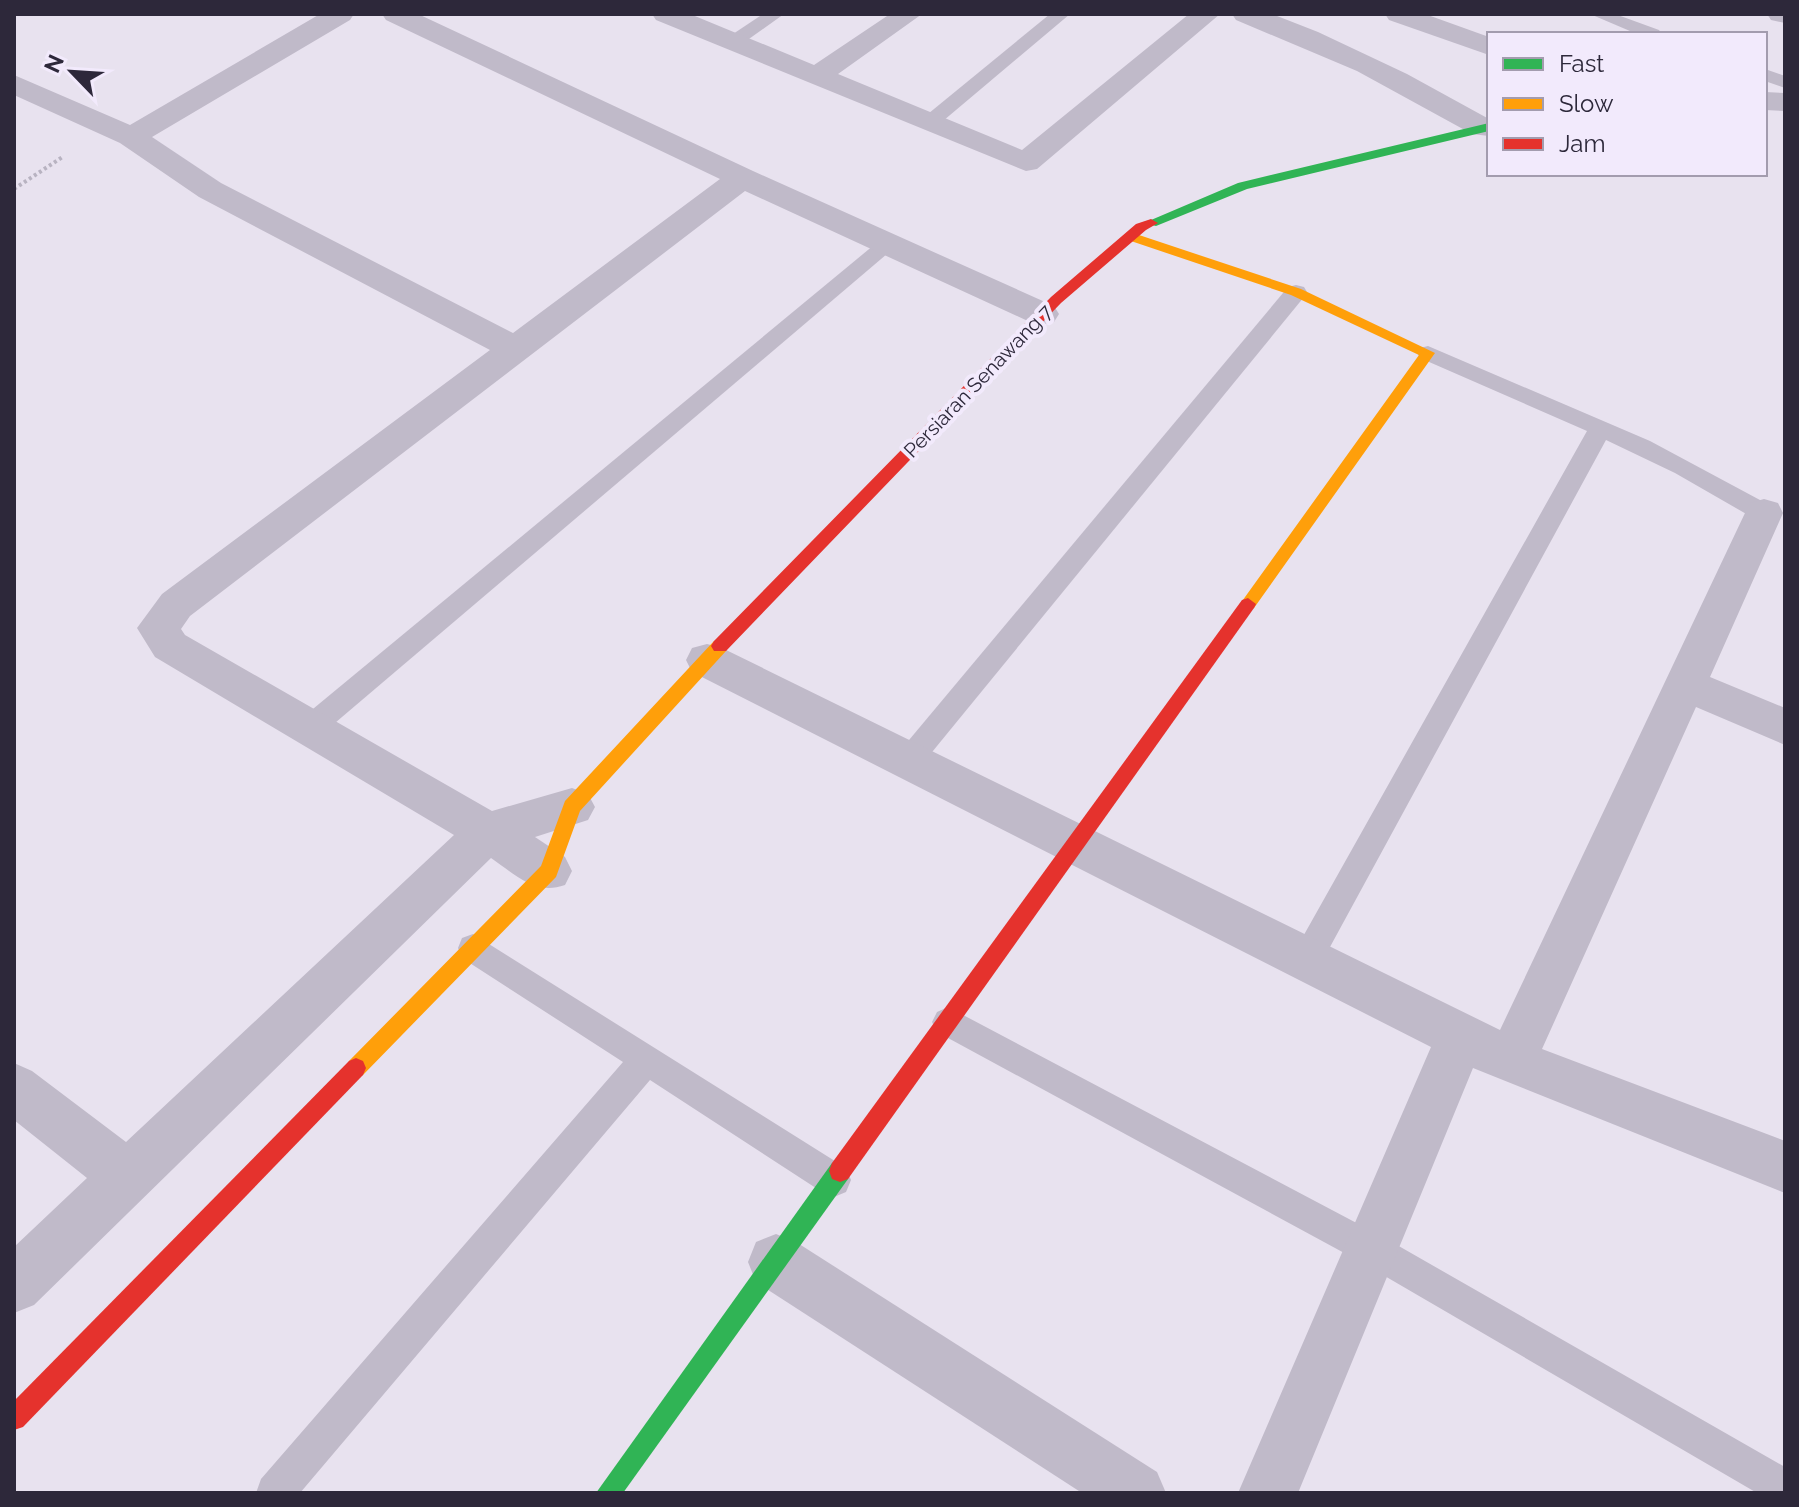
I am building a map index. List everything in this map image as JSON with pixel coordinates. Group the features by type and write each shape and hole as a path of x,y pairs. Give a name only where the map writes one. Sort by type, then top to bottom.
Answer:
{"street":[{"path":"131,137 340,14"},
{"path":"396,14 742,178 1042,314"},
{"path":"666,14 1026,162 1206,14"},
{"path":"817,76 908,14"},
{"path":"1246,14 1296,32 1396,77 1486,127"},
{"path":"1399,14 1487,46"},
{"path":"14,84 131,137 210,190 515,349"},
{"name":"Persiaran Senawang 7","path":"572,807 707,660 1042,314 1141,227 1243,186 1486,127"},
{"path":"549,871 489,831 170,646 158,628 176,605 742,178"},
{"path":"608,1493 1428,353 1296,292 1130,236"},
{"path":"1511,1061 1764,513"},
{"path":"707,660 1511,1061 1785,1167"},
{"path":"1684,684 1785,727"},
{"path":"14,1285 489,831 572,807"},
{"path":"14,1418 549,871 572,807"},
{"path":"1268,1493 1461,1036"},
{"path":"14,1088 127,1176"},
{"path":"776,1262 1136,1493"}],"lane":[{"path":"733,42 775,14"},
{"path":"930,122 1061,14"},
{"path":"1599,14 1648,32"},
{"path":"312,726 887,244"},
{"path":"909,760 1296,292"},
{"path":"1428,353 1722,487 1764,513"},
{"path":"1307,959 1600,429"},
{"path":"473,948 834,1180"},
{"path":"948,1022 1371,1249 1785,1488"},
{"path":"275,1493 645,1061"}],"path":[{"path":"14,189 64,156"}],"traffic: fast":[{"path":"1151,223 1243,186 1487,127"},
{"path":"608,1493 840,1171"}],"traffic: slow":[{"path":"1130,236 1296,292 1428,353 1248,604"},
{"path":"356,1068 549,871 572,807 720,646"}],"traffic: jam":[{"path":"720,646 1056,300 1141,227 1151,223"},
{"path":"840,1171 1248,604"},
{"path":"14,1418 356,1068"}]}
